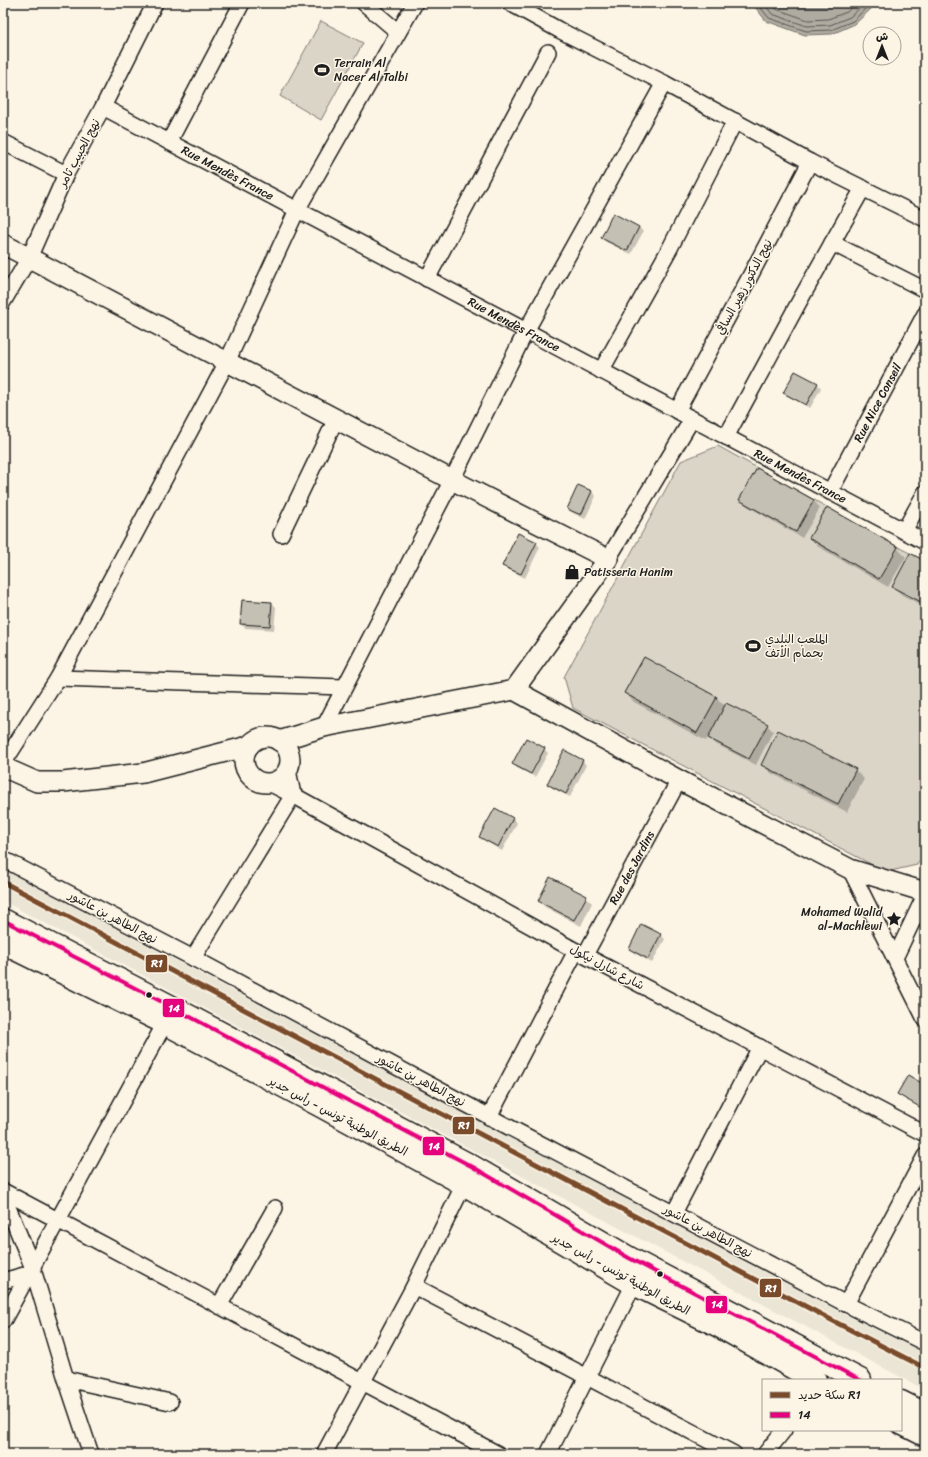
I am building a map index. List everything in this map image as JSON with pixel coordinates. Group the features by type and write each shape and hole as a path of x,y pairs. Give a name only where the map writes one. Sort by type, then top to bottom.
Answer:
{"highway":[{"name":"الطريق الوطنية تونس - رأس جدير","path":"3,920 181,1012 468,1176 634,1284 719,1326 813,1379"},
{"name":"الطريق الوطنية تونس - رأس جدير","path":"3,943 165,1023 314,1102 468,1176 629,1258 858,1379"},
{"path":"902,1402 925,1414"},
{"path":"902,1424 925,1435"}],"street":[{"name":"نهج الحبيب ثامر","path":"3,302 29,258 66,174 103,107 155,3"},
{"path":"169,142 242,3"},
{"path":"364,3 398,32"},
{"path":"193,958 293,794 286,747 280,741 266,738 257,740 249,746 143,773 63,782 37,782 3,765 58,678 227,362 297,210 416,3"},
{"path":"510,3 559,30 664,83 810,162 925,219"},
{"path":"427,279 548,52"},
{"path":"249,746 245,755 246,769 252,777 260,782 274,782 282,778 289,766 324,727 452,480 526,331 664,83"},
{"name":"Rue Mendès France","path":"103,107 925,542"},
{"path":"601,371 670,248 735,121"},
{"path":"3,142 66,174"},
{"name":"نهج الدكتور زهير السافي","path":"677,411 810,162"},
{"path":"726,437 863,188"},
{"path":"832,243 925,290"},
{"path":"3,244 452,480 608,559"},
{"name":"Rue Nice Conseil","path":"830,492 925,314"},
{"path":"514,690 608,559 692,418"},
{"path":"281,534 336,419"},
{"path":"904,531 925,493"},
{"path":"58,678 344,687"},
{"path":"280,741 324,727 514,690 679,780 850,869 925,894 895,958"},
{"path":"206,756 249,773"},
{"name":"Rue des Jardins","path":"489,1117 580,953 679,780"},
{"name":"شارع شارل نيكول","path":"269,783 293,794 580,953 925,1134"},
{"name":"نهج الطاهر بن عاشور","path":"3,859 193,958 489,1117 846,1304 925,1343"},
{"path":"850,869 925,1018"},
{"path":"3,1321 165,1023"},
{"path":"674,1213 760,1048"},
{"path":"846,1304 925,1156"},
{"path":"324,1454 414,1286 468,1176"},
{"path":"3,1191 498,1454"},
{"path":"3,1195 30,1270 91,1454"},
{"path":"219,1306 275,1208"},
{"path":"3,1280 30,1270"},
{"path":"548,1454 634,1284"},
{"path":"414,1286 734,1454"},
{"path":"66,1379 170,1402"},
{"path":"765,1454 783,1431"}],"shaded area":[{"name":"Terrain Al Nacer Al Talbi","path":"321,21 363,43 321,120 280,96"},
{"name":"الملعب البلدي بحمام الأتف","path":"718,446 925,561 925,851 917,865 886,872 573,708 564,677 681,461"},
{"path":"3,869 844,1314 925,1352 925,1390 3,901"}],"water":[{"path":"752,3 876,3 855,24 832,34 805,35 766,21"}],"building":[{"path":"613,213 639,227 627,251 601,238"},
{"path":"795,371 818,383 806,405 783,393"},
{"path":"757,468 814,500 796,532 739,500"},
{"path":"578,485 592,491 581,515 567,509"},
{"path":"827,507 898,547 879,579 809,538"},
{"path":"518,533 537,542 521,574 502,566"},
{"path":"910,553 925,561 925,604 892,587"},
{"path":"242,600 272,602 270,626 240,624"},
{"path":"644,657 717,697 697,733 624,693"},
{"path":"726,703 768,724 749,759 708,738"},
{"path":"778,730 856,769 838,804 761,765"},
{"path":"526,738 545,748 531,774 512,764"},
{"path":"564,750 583,760 566,794 547,784"},
{"path":"495,808 513,818 498,847 479,837"},
{"path":"550,877 587,896 574,920 538,901"},
{"path":"641,924 661,934 648,959 629,949"},
{"path":"908,1075 925,1085 925,1110 897,1094"}],"rail line":[{"name":"R1","path":"3,882 925,1368"}],"transit line":[{"name":"14","path":"3,920 168,1005 473,1167 629,1258 858,1379"}],"place":[{"name":"Terrain Al Nacer Al Talbi","path":"322,70"},
{"name":"Patisseria Hanim","path":"572,572"},
{"name":"الملعب البلدي بحمام الأتف","path":"753,646"},
{"name":"Mohamed Walid al-Machlewi","path":"894,919"}]}
